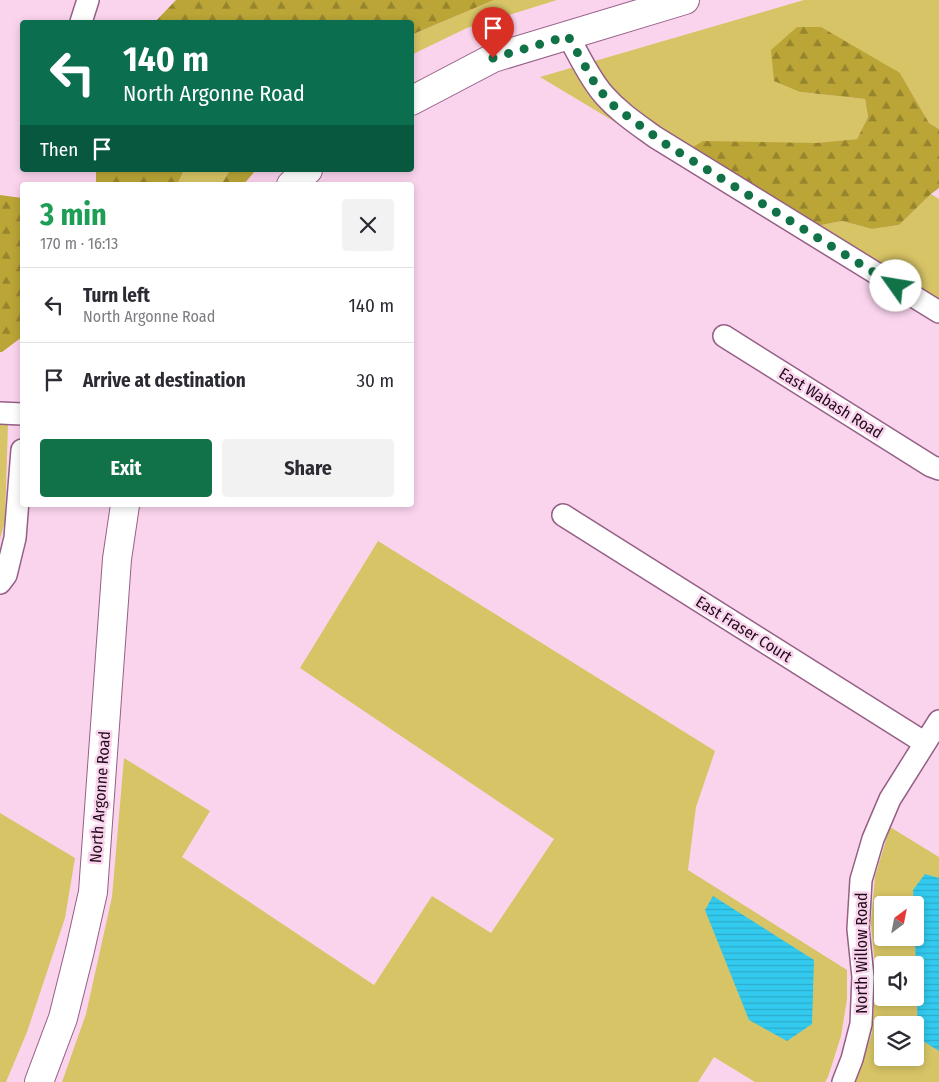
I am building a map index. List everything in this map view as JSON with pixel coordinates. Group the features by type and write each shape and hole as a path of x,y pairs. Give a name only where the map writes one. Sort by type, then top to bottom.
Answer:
{"main road":[{"path":"414,99 493,58 685,0"},
{"path":"295,182 305,172"},
{"name":"North Argonne Road","path":"39,1082 63,1018 93,892 118,559 124,507"}],"street":[{"path":"82,20 88,0"},
{"path":"568,36 594,82 603,94 614,106 662,142 939,312"},
{"name":"East Wabash Road","path":"724,336 931,466 939,469"},
{"path":"0,413 20,414"},
{"path":"0,583 6,575 15,538 20,475"},
{"name":"East Fraser Court","path":"563,515 925,743"},
{"name":"North Willow Road","path":"843,1082 852,1059 860,1024 863,977 858,928 861,880 872,838 890,800 939,721"}],"shaded area":[{"path":"494,0 557,0 467,28 414,54 414,34"},
{"path":"804,0 939,0 939,129 929,123 900,73 800,92 865,99 868,117 857,139 675,158 540,77"},
{"path":"183,172 229,172 223,182 178,182"},
{"path":"931,194 939,199 939,323 791,231 842,221 872,229 899,225"},
{"path":"0,416 5,418 8,424 5,521 0,539"},
{"path":"378,541 715,751 696,807 688,870 847,970 847,999 841,1036 825,1082 755,1082 714,1057 698,1082 62,1082 86,1014 112,897 124,758 210,811 182,857 374,985 432,896 491,933 554,839 300,668"},
{"path":"0,813 75,858 65,918 27,1032 6,1082 0,1082"},
{"path":"890,827 939,857 939,1082 855,1082 872,1033 874,1006 924,1006 924,956 874,956 871,923 875,876"}],"green space":[{"path":"176,0 494,0 414,34 414,20 157,20"},
{"path":"797,27 821,27 900,73 929,123 939,129 939,188 899,225 872,229 842,221 791,231 675,158 703,141 816,143 857,139 868,117 865,99 800,92 774,81 771,50"},
{"path":"96,172 183,172 178,182 96,182"},
{"path":"229,172 254,172 246,182 223,182"},
{"path":"0,195 20,198 20,338 0,352"}],"water":[{"path":"925,874 939,878 939,1051 924,1042 924,1016 917,1016 917,1006 924,1006 924,956 916,956 915,946 924,946 924,896 913,896 913,890"},
{"path":"713,896 814,960 812,1024 787,1041 749,1020 705,910"}],"route":[{"path":"493,58 568,36 594,82 603,94 614,106 631,119 667,145 896,286"}]}
